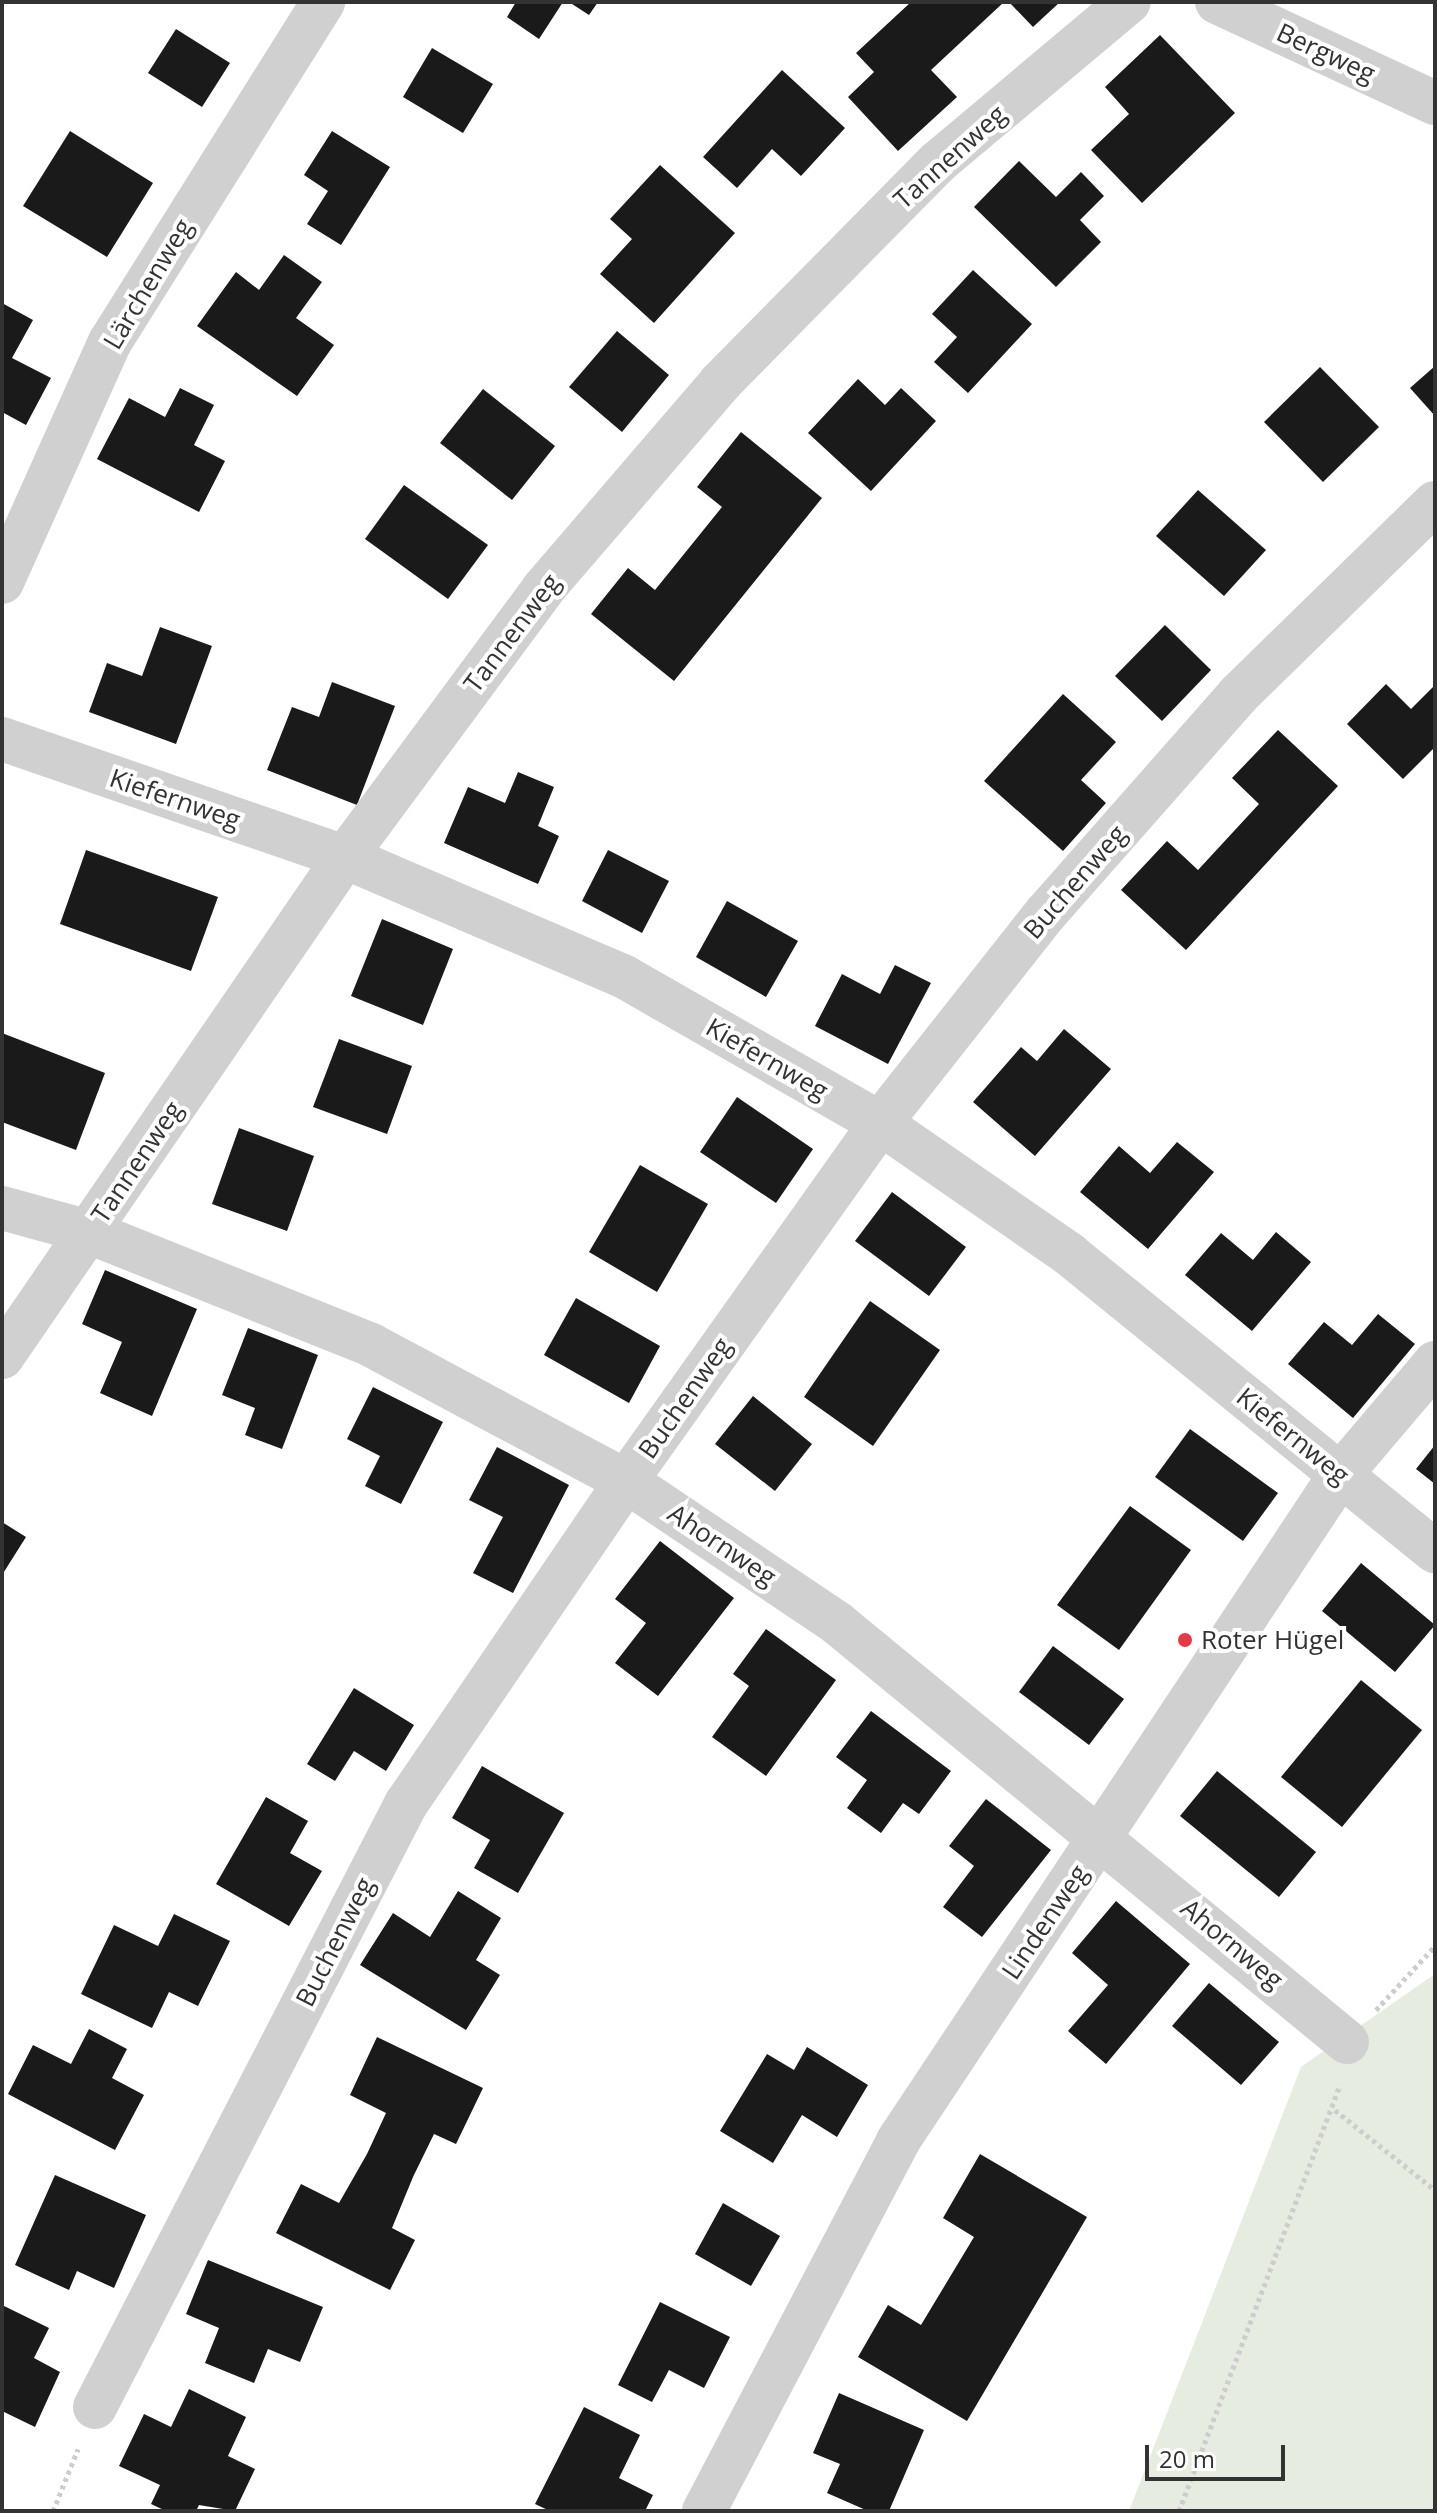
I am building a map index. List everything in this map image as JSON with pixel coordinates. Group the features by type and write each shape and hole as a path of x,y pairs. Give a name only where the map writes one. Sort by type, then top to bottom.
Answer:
{"street":[{"name":"Lärchenweg","path":"2,582 110,342 323,2"},
{"name":"Tannenweg","path":"2,1357 345,857 543,589 720,383 938,162 1129,2"},
{"name":"Bergweg","path":"1217,2 1435,103"},
{"name":"Buchenweg","path":"95,2407 406,1804 626,1481 880,1123 1046,913 1238,695 1435,503"},
{"name":"Kiefernweg","path":"2,739 345,857 623,976 880,1123 1069,1254 1435,1551"},
{"name":"Ahornweg","path":"2,1208 89,1232 371,1345 626,1481 837,1623 1103,1835 1347,2042"},
{"name":"Lindenweg","path":"704,2511 898,2141 1340,1475 1435,1363"}],"path":[{"path":"1179,2511 1335,2110 1347,2042 1435,1946"},
{"path":"1335,2110 1435,2190"},
{"path":"53,2511 95,2407"}],"shaded area":[{"path":"1435,1974 1435,2511 1129,2511 1301,2067"}],"building":[{"path":"516,2 563,2 539,39 507,17"},
{"path":"569,2 598,2 589,15"},
{"path":"911,2 1004,2 931,70 957,97 898,151 848,97 874,72 856,53"},
{"path":"1009,2 1060,2 1033,27"},
{"path":"176,29 230,63 202,107 148,73"},
{"path":"1160,35 1235,113 1142,203 1091,150 1129,114 1105,87"},
{"path":"432,48 493,84 463,133 403,97"},
{"path":"782,70 845,128 801,176 772,149 737,188 703,157"},
{"path":"70,131 153,183 107,257 23,206"},
{"path":"332,131 390,167 341,245 307,224 328,191 304,175"},
{"path":"1019,161 1056,197 1081,172 1104,196 1080,220 1101,242 1056,287 974,207"},
{"path":"660,165 735,233 654,323 600,274 632,239 610,219"},
{"path":"284,255 322,282 296,318 334,345 297,396 197,326 236,272 259,290"},
{"path":"973,270 1032,324 968,393 934,362 957,337 932,314"},
{"path":"2,303 33,320 12,358 51,378 26,425 2,412"},
{"path":"617,331 669,375 622,432 569,387"},
{"path":"1435,366 1435,416 1410,388"},
{"path":"1320,367 1379,427 1323,482 1264,422"},
{"path":"858,379 885,405 901,388 936,421 871,491 808,433"},
{"path":"180,388 214,405 194,445 225,461 199,512 97,459 129,398 165,417"},
{"path":"483,389 555,446 512,500 440,443"},
{"path":"741,432 822,498 674,681 591,614 628,568 655,590 722,507 697,487"},
{"path":"404,485 488,545 448,599 365,539"},
{"path":"1198,490 1266,550 1224,596 1156,536"},
{"path":"1165,625 1211,670 1162,721 1115,676"},
{"path":"160,627 212,646 176,744 89,712 107,663 142,676"},
{"path":"332,682 395,706 357,805 267,770 292,707 319,717"},
{"path":"1386,684 1411,709 1435,685 1435,747 1403,779 1347,724"},
{"path":"1063,694 1116,742 1081,780 1106,803 1063,851 984,781"},
{"path":"1278,730 1338,786 1186,950 1121,890 1167,841 1198,870 1259,804 1232,778"},
{"path":"518,772 554,787 538,826 559,836 538,884 444,843 468,787 505,803"},
{"path":"86,850 218,897 191,971 60,924"},
{"path":"608,850 669,881 642,933 582,901"},
{"path":"727,901 798,941 766,997 696,957"},
{"path":"382,919 453,949 423,1025 351,996"},
{"path":"895,965 931,983 888,1064 815,1026 842,974 880,994"},
{"path":"1064,1029 1111,1069 1035,1156 973,1102 1021,1047 1037,1061"},
{"path":"2,1033 105,1073 76,1150 2,1122"},
{"path":"339,1039 412,1066 387,1134 313,1107"},
{"path":"737,1097 813,1149 776,1203 700,1152"},
{"path":"239,1128 314,1156 287,1231 212,1204"},
{"path":"1177,1142 1214,1172 1148,1249 1080,1192 1119,1146 1150,1173"},
{"path":"640,1165 708,1204 657,1292 589,1252"},
{"path":"892,1192 966,1247 929,1296 855,1241"},
{"path":"1276,1232 1311,1262 1252,1331 1185,1275 1221,1233 1253,1260"},
{"path":"105,1270 197,1309 152,1416 100,1393 122,1342 82,1324"},
{"path":"576,1298 660,1346 629,1403 544,1355"},
{"path":"870,1301 940,1350 873,1446 804,1397"},
{"path":"1378,1314 1415,1344 1353,1418 1288,1364 1324,1322 1352,1345"},
{"path":"248,1328 318,1355 282,1449 245,1435 255,1408 222,1395"},
{"path":"373,1387 443,1422 401,1504 365,1486 380,1456 347,1439"},
{"path":"753,1396 812,1444 775,1491 715,1444"},
{"path":"1190,1429 1278,1493 1243,1541 1155,1477"},
{"path":"1435,1445 1435,1484 1416,1469"},
{"path":"497,1447 569,1485 513,1593 473,1573 503,1517 469,1500"},
{"path":"1130,1506 1191,1550 1119,1650 1057,1605"},
{"path":"2,1522 26,1537 2,1575"},
{"path":"660,1541 734,1598 658,1696 615,1663 646,1623 615,1599"},
{"path":"1361,1563 1435,1625 1395,1672 1322,1611"},
{"path":"766,1629 836,1680 766,1776 712,1737 749,1686 733,1674"},
{"path":"1053,1646 1124,1699 1089,1745 1019,1692"},
{"path":"1361,1680 1422,1730 1342,1827 1281,1777"},
{"path":"354,1688 414,1725 386,1771 354,1751 335,1781 307,1764"},
{"path":"871,1711 951,1771 919,1814 903,1803 881,1833 847,1808 867,1780 836,1757"},
{"path":"482,1766 564,1813 518,1893 474,1868 490,1840 452,1818"},
{"path":"1217,1771 1316,1852 1279,1897 1180,1816"},
{"path":"266,1797 308,1821 290,1853 322,1871 289,1926 216,1884"},
{"path":"986,1799 1051,1850 982,1937 943,1907 974,1866 949,1846"},
{"path":"458,1891 501,1918 476,1960 500,1975 466,2030 360,1965 393,1913 430,1937"},
{"path":"1116,1901 1190,1964 1106,2064 1068,2031 1108,1985 1072,1953"},
{"path":"174,1914 230,1941 198,2006 169,1992 152,2028 81,1994 114,1925 158,1946"},
{"path":"1209,1983 1279,2042 1241,2085 1172,2026"},
{"path":"89,2029 127,2049 112,2078 144,2095 115,2150 8,2094 33,2045 71,2064"},
{"path":"377,2037 483,2088 456,2144 434,2134 413,2177 392,2228 415,2240 390,2290 276,2233 301,2184 339,2203 367,2154 386,2113 350,2095"},
{"path":"807,2047 868,2085 837,2137 802,2115 773,2163 720,2131 767,2054 794,2070"},
{"path":"980,2154 1087,2217 967,2421 858,2357 888,2305 921,2325 974,2237 943,2218"},
{"path":"55,2175 146,2215 114,2288 77,2271 69,2290 15,2265"},
{"path":"723,2203 780,2236 751,2286 695,2254"},
{"path":"208,2260 323,2307 300,2362 268,2349 254,2383 205,2363 219,2328 186,2314"},
{"path":"660,2302 730,2337 704,2388 669,2370 652,2402 618,2385"},
{"path":"2,2305 49,2328 34,2358 60,2372 35,2427 2,2411"},
{"path":"189,2389 246,2417 228,2456 255,2469 235,2511 199,2505 196,2511 166,2511 151,2504 160,2485 119,2466 144,2414 171,2427"},
{"path":"839,2393 924,2430 889,2511 868,2511 827,2493 840,2464 813,2453"},
{"path":"584,2407 640,2435 619,2478 653,2495 645,2511 550,2511 535,2504"}],"place":[{"name":"Roter Hügel","path":"1185,1640"}]}
